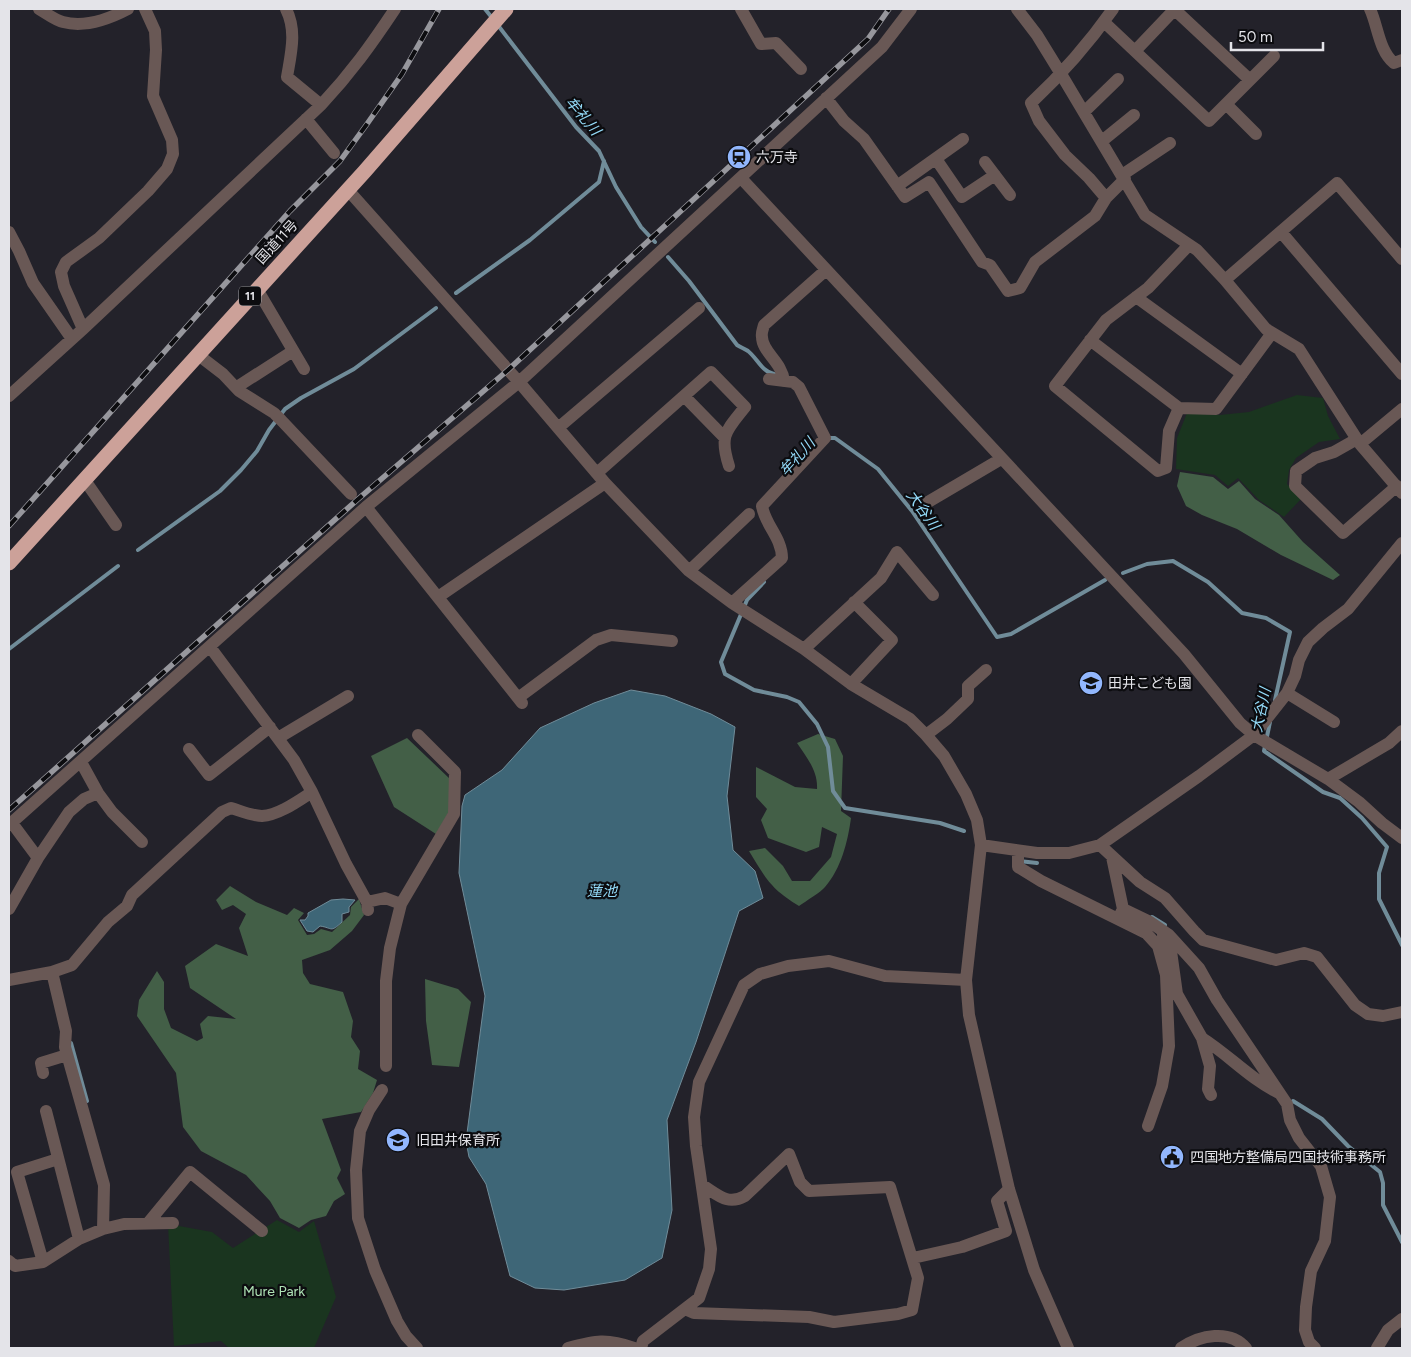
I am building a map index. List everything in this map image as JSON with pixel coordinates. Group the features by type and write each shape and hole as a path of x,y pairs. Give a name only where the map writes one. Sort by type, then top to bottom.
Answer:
{"highway":[{"name":"国道11号","path":"9,563 348,190 498,19"}],"street":[{"path":"39,9 62,22 75,24 101,21 128,9"},
{"path":"83,329 64,286 61,272 66,262 99,238 148,191 167,169 173,154 172,140 153,96 156,50 155,32 145,9"},
{"path":"286,9 292,23 294,41 287,77 321,105"},
{"path":"9,396 321,105 368,50 394,9"},
{"path":"741,9 761,44 776,43 801,69"},
{"path":"38,858 10,824 366,507 519,382 882,47 911,9"},
{"path":"1017,9 1037,35 1124,177 1145,215 1197,250 1266,329 1298,349 1358,442 1400,490 1343,533 1295,486 1296,471 1315,458 1358,442 1402,409"},
{"path":"1106,198 1065,155 1039,121 1031,103 1061,74 1113,9"},
{"path":"1135,51 1174,9 1250,80"},
{"path":"1375,12 1386,57 1394,63 1402,60"},
{"path":"1104,22 1209,121 1274,56"},
{"path":"1084,112 1118,79"},
{"path":"826,98 844,121 864,139 904,197 929,182 982,262 990,264 1008,291 1020,288 1035,262 1095,216 1106,198 1124,177 1170,143"},
{"path":"1226,104 1256,134"},
{"path":"1102,141 1134,115"},
{"path":"306,119 334,153"},
{"path":"897,186 963,139"},
{"path":"936,159 962,197 995,175"},
{"path":"985,162 1010,195"},
{"path":"741,178 1184,654 1240,723 1254,735 1328,779 1402,838"},
{"path":"1225,280 1337,183 1402,259"},
{"path":"348,190 519,382 601,478 689,571 732,603 804,649 851,684 910,719 944,756 966,794 977,820 982,845 966,980 971,1024 1009,1189 1034,1270 1068,1348"},
{"path":"9,232 33,282 72,338"},
{"path":"1281,232 1402,374"},
{"path":"1179,408 1169,431 1166,468 1158,471 1055,386 1106,320 1148,288 1189,245"},
{"path":"784,381 783,372 764,345 761,336 764,325 826,270"},
{"path":"256,289 304,369"},
{"path":"1136,297 1242,374"},
{"path":"558,428 700,308"},
{"path":"1090,340 1179,408 1216,409 1272,334"},
{"path":"240,384 293,351"},
{"path":"197,354 223,374 239,391 277,416 351,494"},
{"path":"438,596 601,478 711,372 745,407 724,437 724,452 729,466"},
{"path":"732,603 782,558 782,549 763,514 762,506 825,438 799,387 793,382 769,379"},
{"path":"684,396 724,437"},
{"path":"928,502 1001,459"},
{"path":"84,479 116,525"},
{"path":"366,507 520,700 596,640 611,635 672,641"},
{"path":"689,571 748,514"},
{"path":"982,845 1037,854 1069,853 1100,845 1199,776 1254,735 1284,696 1295,676 1299,660 1308,642 1348,609 1402,543"},
{"path":"804,649 882,578 897,552 934,595"},
{"path":"851,684 892,640 854,602"},
{"path":"210,647 294,760 312,792 368,906 385,898 401,904"},
{"path":"926,735 947,719 968,699 968,686 986,670"},
{"path":"278,738 348,696"},
{"path":"1284,696 1334,722"},
{"path":"189,750 209,775 270,726"},
{"path":"1328,779 1389,743 1402,732"},
{"path":"386,1066 386,981 390,948 401,904 454,814 455,772 418,735"},
{"path":"81,762 98,793 112,812 142,842"},
{"path":"9,980 52,972 72,965 108,922 127,906 132,895 222,812 231,808 263,816 280,810 312,792"},
{"path":"9,909 38,858 69,812 84,799 98,793"},
{"path":"1100,845 1140,882 1165,898 1203,940 1276,960 1304,953 1317,957 1355,1005 1368,1014 1383,1016 1402,1012"},
{"path":"1018,851 1018,867 1041,881 1121,914 1150,922 1169,936 1199,968 1217,1000 1287,1104 1290,1120 1299,1138 1321,1166 1330,1197 1325,1241 1310,1271 1306,1307 1305,1330 1309,1342 1315,1348"},
{"path":"1112,857 1121,914 1146,933 1158,946 1166,975 1169,1046 1162,1086 1148,1126"},
{"path":"1161,930 1171,951 1177,994 1202,1038 1210,1066 1208,1089 1212,1095"},
{"path":"641,1348 643,1341 699,1298 709,1269 712,1249 694,1117 699,1082 744,985 760,974 788,966 829,961 885,976 966,980"},
{"path":"52,972 66,1031 65,1047 67,1056 104,1186 103,1229"},
{"path":"1202,1038 1219,1049 1262,1084 1280,1094"},
{"path":"42,1073 40,1064 67,1056"},
{"path":"382,1090 369,1110 360,1132 356,1170 358,1218 375,1270 397,1321 406,1336 417,1348"},
{"path":"46,1111 79,1239"},
{"path":"685,1309 694,1313 808,1317 834,1322 898,1314 912,1310 918,1278 890,1187 809,1191 800,1182 789,1154 745,1196 737,1200 725,1199 702,1185"},
{"path":"43,1262 17,1172 58,1159"},
{"path":"148,1223 190,1172 262,1231"},
{"path":"912,1258 962,1247 1006,1230 997,1200 1009,1189"},
{"path":"9,1261 14,1266 43,1262 79,1239 103,1229 124,1224 173,1223"},
{"path":"1377,1348 1388,1330 1402,1319"},
{"path":"1181,1348 1190,1342 1211,1336 1225,1336 1240,1341 1246,1348"},
{"path":"568,1348 596,1341 634,1348"}],"green space":[{"path":"1297,395 1323,398 1328,416 1340,439 1319,442 1296,458 1289,470 1287,484 1301,499 1284,517 1259,500 1238,478 1228,486 1215,475 1176,469 1177,438 1187,413 1220,415 1249,412"},
{"path":"1180,472 1213,477 1228,489 1239,481 1255,499 1279,515 1303,542 1340,575 1333,580 1281,555 1237,529 1202,515 1186,506 1177,486"},
{"path":"818,734 835,739 843,756 841,811 851,818 846,845 831,880 817,894 799,906 775,889 749,851 765,848 783,866 792,881 810,881 831,857 837,834 822,827 819,847 806,852 768,838 761,820 767,809 756,797 756,767 795,787 817,789 814,770 797,743"},
{"path":"407,738 450,779 450,810 436,834 394,807 371,756"},
{"path":"230,886 256,902 287,915 294,908 304,913 298,920 307,935 314,934 321,929 332,932 350,915 351,907 359,899 364,915 352,931 330,950 302,960 303,973 310,984 343,992 353,1021 351,1037 360,1051 358,1069 377,1080 373,1093 361,1112 322,1119 341,1170 337,1178 345,1194 334,1201 326,1216 311,1220 299,1228 280,1218 270,1201 246,1175 201,1151 183,1127 176,1073 137,1016 139,1000 157,971 164,982 164,1009 171,1028 197,1041 203,1038 200,1024 208,1016 236,1019 190,988 185,966 216,944 248,956 239,928 246,914 233,905 222,910 216,900"},
{"path":"425,979 458,989 471,1002 459,1067 432,1065 426,1021"},
{"name":"Mure Park","path":"277,1220 299,1232 314,1221 336,1297 314,1348 229,1348 221,1341 174,1346 168,1224 212,1232 233,1248"}],"water":[{"name":"蓮池","path":"631,690 665,696 711,714 735,727 727,796 733,850 755,871 763,898 739,911 696,1042 667,1120 672,1210 662,1258 625,1280 564,1290 535,1288 510,1276 486,1184 469,1157 466,1141 485,996 459,873 462,806 465,795 502,770 540,728 594,703"},
{"path":"331,900 355,900 349,907 349,912 342,914 342,922 333,929 320,926 313,932 307,931 300,920 305,920 308,913"}],"waterway":[{"name":"牟礼川","path":"485,9 493,19"},
{"name":"牟礼川","path":"497,24 576,127 599,151 616,187 641,227 655,242"},
{"path":"456,293 530,240 599,182 604,161"},
{"name":"牟礼川","path":"668,257 689,281 737,345 748,351 766,371 774,374"},
{"path":"138,550 220,491 257,451 269,430 285,409 354,369 436,308"},
{"name":"大谷川","path":"829,438 835,438 878,469 912,511 997,637 1011,634 1105,580"},
{"name":"大谷川","path":"1123,573 1147,564 1173,561 1208,582 1242,613 1266,618 1290,632 1275,700"},
{"path":"9,649 118,566"},
{"path":"764,582 747,600 721,662 725,674 754,690 787,697 799,702 817,724 828,747 833,791 845,808 940,823 964,831"},
{"name":"大谷川","path":"1270,722 1264,751 1323,792 1340,798 1362,818 1387,847 1379,873 1379,899 1402,945"},
{"path":"1019,861 1037,863"},
{"path":"1152,917 1165,925"},
{"path":"71,1043 87,1101"},
{"path":"1293,1101 1322,1119 1348,1146 1380,1172 1383,1183 1383,1205 1402,1242"}],"railway":[{"path":"9,526 290,211 340,161 402,74 439,9"},
{"path":"9,810 357,500 508,370 868,39 889,9"}],"place":[{"name":"六万寺","path":"739,157"},
{"name":"田井こども園","path":"1091,683"},
{"name":"旧田井保育所","path":"398,1140"},
{"name":"四国地方整備局四国技術事務所","path":"1172,1157"}]}
